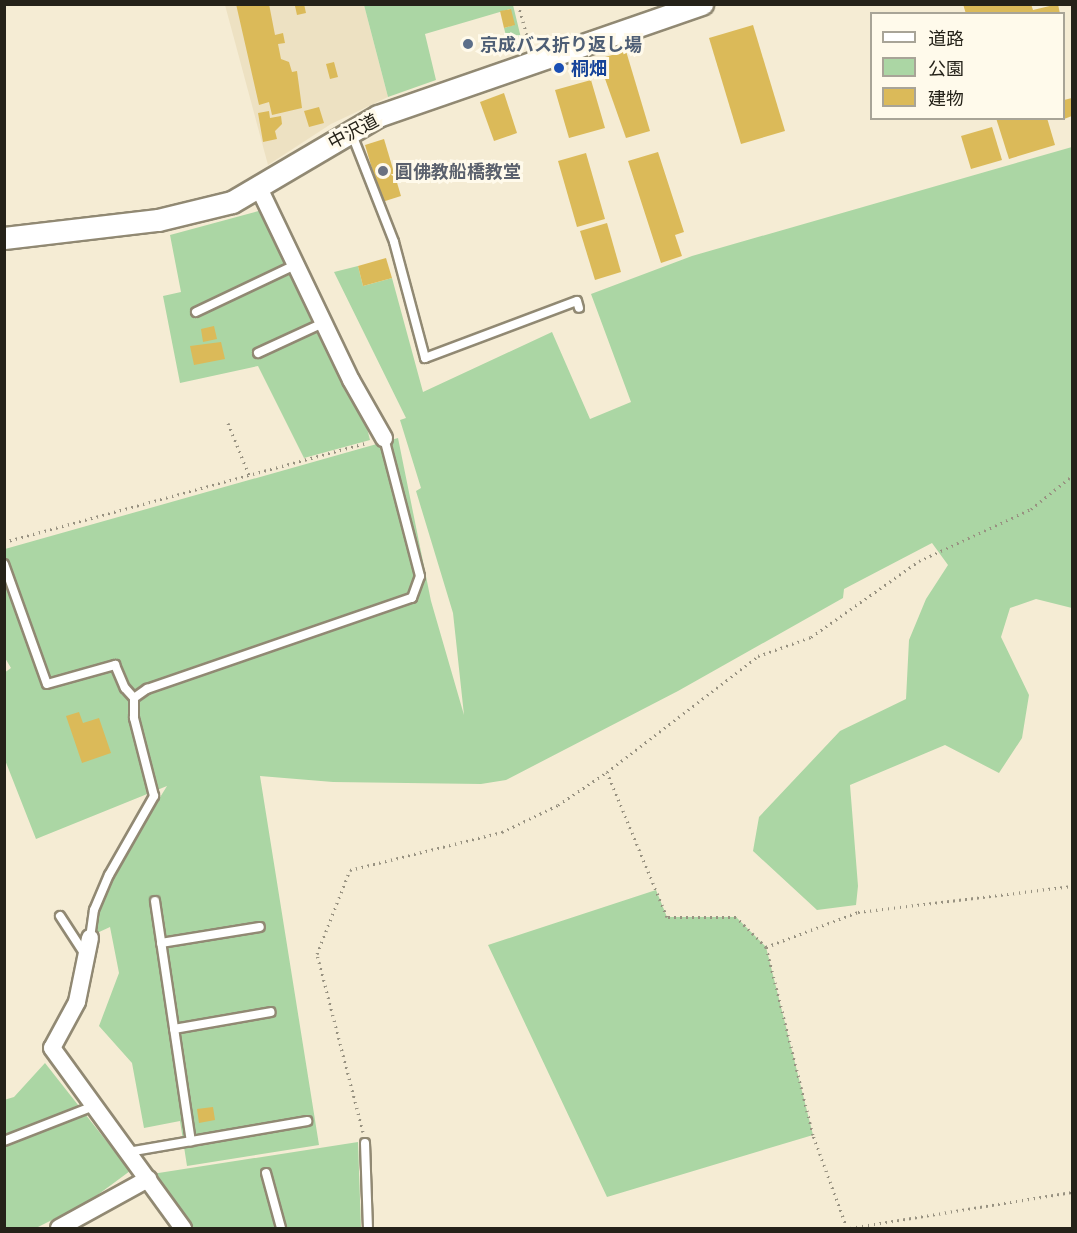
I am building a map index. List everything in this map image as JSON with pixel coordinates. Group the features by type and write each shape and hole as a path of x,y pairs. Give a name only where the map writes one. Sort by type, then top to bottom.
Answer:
{"street":[{"name":"中沢道","path":"4,238 158,220 232,202 259,188 351,129 378,116 702,4"},
{"path":"259,188 323,323 384,438"},
{"path":"90,938 88,959 77,1002 52,1048 183,1228"},
{"path":"59,1228 148,1179"}],"lane":[{"path":"351,129 394,242 424,358 577,301 579,308"},
{"path":"196,312 296,265"},
{"path":"258,353 323,323"},
{"path":"134,698 147,689 412,598 420,576 384,438"},
{"path":"4,564 47,684 115,665 125,688 134,698 134,718 154,796 109,875 94,910 90,938"},
{"path":"155,901 191,1141"},
{"path":"60,916 88,959"},
{"path":"161,943 260,927"},
{"path":"174,1029 272,1012"},
{"path":"4,1141 94,1106"},
{"path":"128,1152 307,1121"},
{"path":"365,1143 368,1228"},
{"path":"266,1173 280,1228"}],"path":[{"path":"518,4 534,62"},
{"path":"228,423 249,475"},
{"path":"4,542 384,438"},
{"path":"365,1143 317,954 350,870 502,832 558,805 607,772 758,656 812,637 919,561 1031,509 1072,476"},
{"path":"607,772 667,917 736,917 766,947 813,1135 848,1228 1072,1192"},
{"path":"766,947 858,912 1072,886"}],"shaded area":[{"path":"225,5 364,5 388,97 331,124 268,165"}],"green space":[{"path":"364,5 513,5 521,38 511,54 504,28 514,25 510,9 425,34 436,80 388,97"},
{"path":"1072,147 1072,608 1036,599 1010,608 1001,637 1029,695 1022,738 999,773 945,745 850,785 858,886 856,905 817,910 753,851 759,817 840,731 906,699 909,640 926,599 948,565 932,543 844,589 843,598 678,691 506,780 481,784 333,782 260,776 319,1145 187,1166 180,1121 144,1128 132,1063 99,1026 119,973 110,927 97,933 98,911 109,880 167,786 36,839 5,760 4,673 11,668 5,658 5,549 398,438 431,601 464,715 453,613 416,491 421,488 400,420 406,418 334,272 358,266 363,286 392,278 423,392 552,332 590,419 631,402 591,294 692,256"},
{"path":"262,210 366,424 370,440 304,458 258,366 180,383 163,296 181,292 170,235"},
{"path":"656,890 667,917 736,917 766,947 813,1135 607,1197 488,945"},
{"path":"45,1063 130,1171 88,1202 36,1228 5,1228 4,1100 14,1097"},
{"path":"358,1142 361,1228 191,1228 152,1174"}],"building":[{"path":"236,4 269,4 275,35 283,33 285,43 278,44 281,59 289,62 292,72 297,71 302,108 272,115 269,102 259,105"},
{"path":"304,4 306,13 297,15 295,6"},
{"path":"963,4 1031,4 1033,10 1058,4 1060,12 965,12"},
{"path":"511,9 515,25 504,28 500,11"},
{"path":"753,25 785,131 741,144 709,38"},
{"path":"626,51 650,131 626,138 598,59"},
{"path":"334,62 338,77 330,79 326,64"},
{"path":"591,80 605,128 569,138 555,90"},
{"path":"504,93 517,133 494,141 480,102"},
{"path":"1072,98 1072,116 1065,119 1065,100"},
{"path":"319,107 324,123 309,127 304,111"},
{"path":"269,111 270,118 281,116 282,124 275,131 277,139 263,142 258,113"},
{"path":"997,120 1048,120 1055,145 1009,159"},
{"path":"992,127 1002,160 971,169 961,136"},
{"path":"384,139 401,196 382,202 365,145"},
{"path":"658,152 684,232 675,235 682,256 661,263 628,161"},
{"path":"586,153 605,219 577,227 558,161"},
{"path":"607,223 621,272 595,280 580,231"},
{"path":"386,258 392,278 363,286 358,266"},
{"path":"214,326 217,339 203,342 201,329"},
{"path":"221,342 225,359 194,365 190,346"},
{"path":"79,712 83,723 99,718 111,753 82,763 66,716"},
{"path":"213,1107 215,1120 199,1123 197,1109"}],"place":[{"name":"京成バス折り返し場","path":"468,44"},
{"name":"桐畑","path":"559,68"},
{"name":"圓佛教船橋教堂","path":"383,171"}]}
